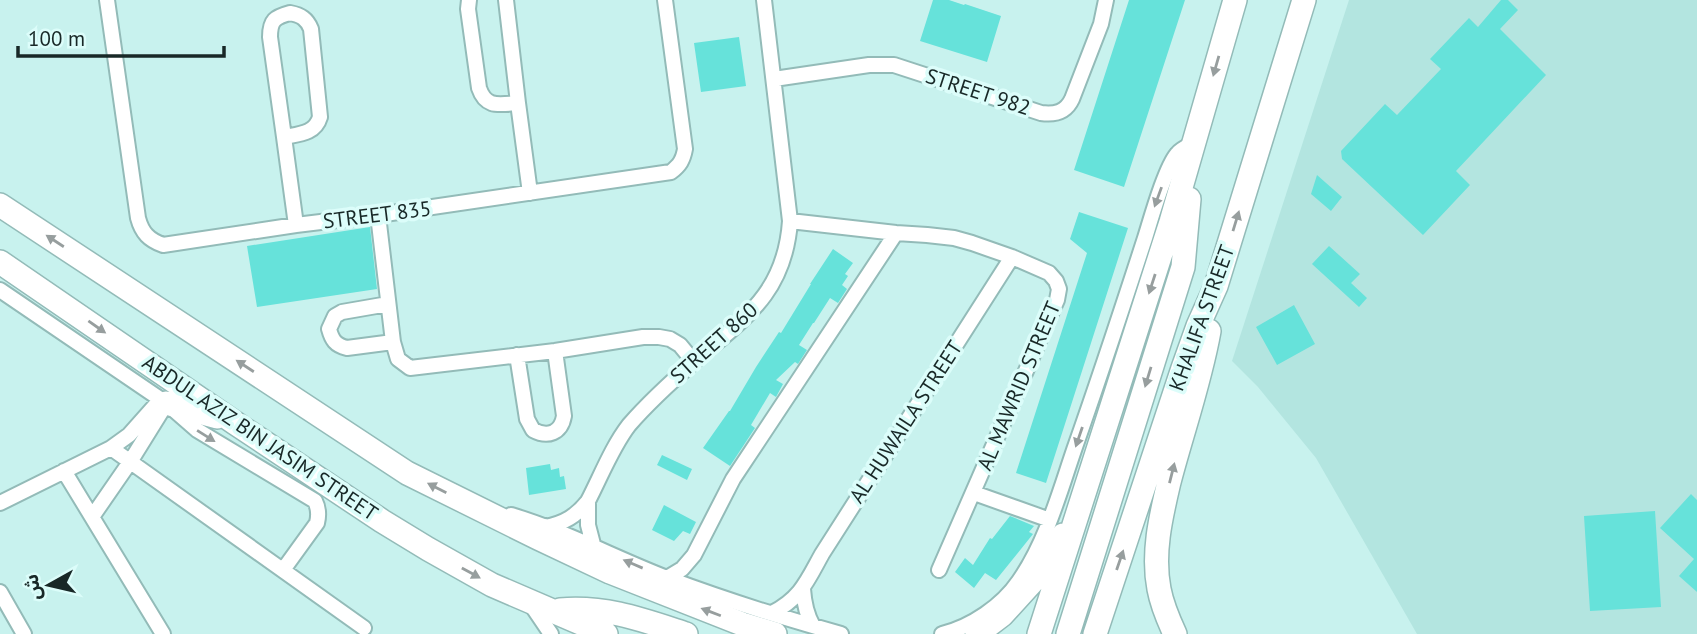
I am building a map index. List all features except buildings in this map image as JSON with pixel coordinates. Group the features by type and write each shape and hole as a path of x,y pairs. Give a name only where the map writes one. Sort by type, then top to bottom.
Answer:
{"main road":[{"path":"1039,634 1171,222 1235,0"},
{"name":"KHALIFA STREET","path":"1095,634 1183,368 1216,286 1304,0"},
{"path":"1068,634 1183,267 1194,143"},
{"path":"0,205 407,473 610,572 742,624 774,624"},
{"name":"ABDUL AZIZ BIN JASIM STREET","path":"0,262 382,521 492,585 606,634"},
{"path":"1175,634 1158,587 1156,558 1161,517 1206,350 1216,286"},
{"path":"164,401 235,423"},
{"path":"977,634 1002,615 1033,581 1080,509"},
{"path":"553,611 579,608 608,611 686,634"}],"street":[{"name":"STREET 835","path":"107,0 140,228 154,242 163,245 671,172 680,165 685,149 665,0"},
{"path":"469,0 468,9 481,94 496,105 518,103"},
{"path":"506,0 530,194"},
{"name":"STREET 860","path":"545,527 570,519 580,511 627,428 656,397 746,318 776,279 789,241 790,221 764,0"},
{"name":"STREET 982","path":"774,79 869,65 894,65 1041,113 1058,113 1065,109 1072,99 1101,24 1106,0"},
{"path":"284,137 312,130 320,117 311,29 304,18 290,13 275,19 270,27 270,37 296,225"},
{"path":"947,633 973,622 999,603 1017,583 1035,555 1050,520 1171,162 1179,152 1194,143"},
{"path":"377,215 393,342 398,359 410,368 555,351 643,337 670,339 680,345 694,362"},
{"name":"AL MAWRID STREET","path":"790,221 954,238 1012,257 1049,273 1056,281 1059,289 1058,300 939,570"},
{"path":"667,578 682,569 694,555 733,479 896,233"},
{"name":"AL HUWAILA STREET","path":"774,624 784,607 803,589 822,554 1012,257"},
{"name":"ABDUL AZIZ BIN JASIM STREET","path":"4,295 164,401 197,430 315,501 318,507 317,523 283,570"},
{"path":"388,304 342,312 335,316 329,329 334,342 347,348 393,342"},
{"path":"517,355 530,426 544,434 559,430 564,416 555,351"},
{"path":"0,503 111,448 129,435 164,401"},
{"path":"92,517 130,461 164,401"},
{"path":"111,448 364,628"},
{"path":"65,471 163,634"},
{"name":"AL MAWRID STREET","path":"974,492 1050,520"},
{"path":"588,501 594,548"},
{"path":"476,507 545,527 699,589 774,624 813,626 841,634"},
{"path":"694,555 694,573 699,589"},
{"path":"803,589 803,602 813,626"},
{"path":"0,592 24,634"},
{"path":"529,601 551,634"}],"shaded area":[{"path":"1349,0 1697,0 1697,634 1417,634 1316,458 1258,387 1232,361"}]}
